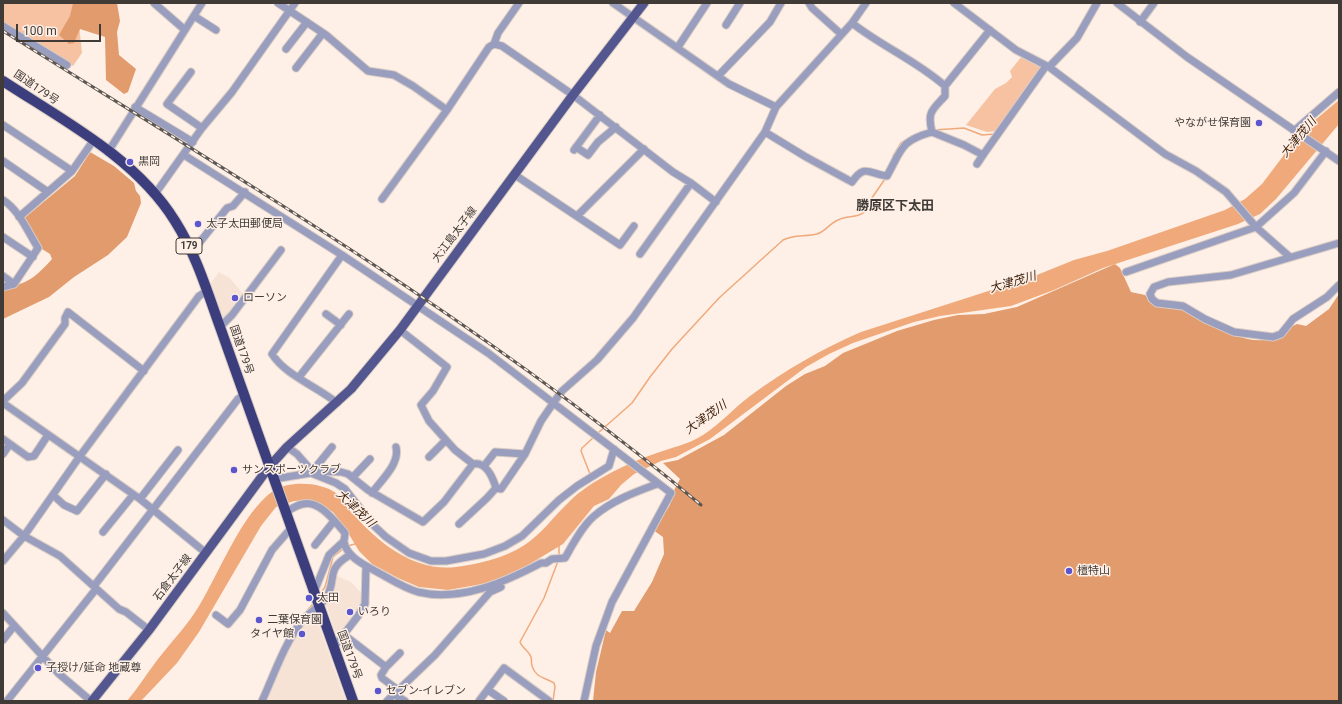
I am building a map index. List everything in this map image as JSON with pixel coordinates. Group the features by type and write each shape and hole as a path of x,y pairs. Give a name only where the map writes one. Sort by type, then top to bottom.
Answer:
{"highway":[{"name":"国道179号","path":"3,81 93,141 136,174 155,194 175,221 192,252 207,291 353,701"}],"main road":[{"name":"大江島太子線","path":"269,467 287,447 351,389 400,330 514,175 644,3"},
{"name":"石倉太子線","path":"92,701 149,630 269,467"}],"street":[{"path":"154,3 184,30"},
{"path":"108,152 202,3"},
{"path":"278,3 290,9 323,33 368,71 394,75 413,86 447,110"},
{"path":"155,194 202,128 232,92 295,3"},
{"path":"382,199 447,110 489,47 494,44 498,33 519,3"},
{"path":"613,3 729,84 776,107"},
{"path":"678,47 707,3"},
{"path":"726,25 740,3"},
{"path":"718,76 770,22 780,3"},
{"path":"809,3 812,8 841,34"},
{"path":"496,488 501,489 508,481 525,454 541,421 562,391 598,360 629,324 765,132 776,107 852,23 866,3"},
{"path":"954,3 1016,50 1048,66 1165,154 1196,171 1226,192 1230,199 1256,228 1290,257"},
{"path":"977,164 1048,66 1077,38 1097,3"},
{"path":"1117,3 1187,57 1339,161"},
{"path":"1140,22 1154,3"},
{"path":"194,16 216,30"},
{"path":"286,49 307,22"},
{"path":"852,23 864,33 927,70 945,86"},
{"path":"3,26 67,65"},
{"path":"932,129 930,113 945,96 945,86 990,30"},
{"path":"296,68 323,33"},
{"path":"494,44 502,46 574,95 672,172 692,183 716,202"},
{"path":"191,72 167,104 202,128"},
{"path":"1294,131 1339,92"},
{"path":"135,107 193,142"},
{"path":"600,115 575,149 588,155 598,142 616,128"},
{"path":"3,125 72,171"},
{"path":"932,129 983,155"},
{"path":"765,132 806,157 852,182 859,173 863,171 885,176 898,152 905,143 932,129"},
{"path":"19,217 72,171 93,141"},
{"path":"578,216 644,149"},
{"path":"1126,272 1256,228 1294,193 1326,151"},
{"path":"184,155 342,255 488,353 554,402 657,484 671,493 612,602 596,646 584,701"},
{"path":"3,161 48,192"},
{"path":"514,175 620,245 634,226"},
{"path":"640,254 692,183"},
{"path":"192,252 227,208 233,206 244,192"},
{"path":"3,200 9,204 19,217 38,248 14,284 3,287"},
{"path":"3,238 33,257"},
{"path":"1339,243 1231,275 1168,282 1154,287 1150,294 1152,299 1157,303 1183,306 1234,332 1273,336 1281,334 1293,319 1327,297 1339,285"},
{"path":"220,327 232,315 280,250"},
{"path":"337,403 283,368 272,354 342,255"},
{"path":"3,276 14,284"},
{"path":"3,561 24,536 80,456 199,296 207,291"},
{"path":"144,371 68,312 65,318 65,324 22,383 3,402 140,499 206,553"},
{"path":"326,314 341,325"},
{"path":"299,377 349,314"},
{"path":"400,330 446,367 433,391 421,405 429,420 455,450 473,464 476,463 484,466 493,479 496,488"},
{"path":"11,700 42,656 238,399 244,395"},
{"path":"3,439 28,456 34,456 48,435"},
{"path":"429,457 446,440"},
{"path":"3,454 10,444"},
{"path":"287,447 297,454 311,472 336,483 345,489 372,524 386,537 409,553 431,561 446,561 484,554 505,546 522,536 559,500 609,466 614,449"},
{"path":"311,472 332,447"},
{"path":"372,493 394,465 398,453 396,447"},
{"path":"140,499 178,450"},
{"path":"484,466 495,452 525,454"},
{"path":"353,477 370,459"},
{"path":"275,480 311,472 341,472 353,477 372,493 423,522 444,502 473,464"},
{"path":"52,495 64,505 78,511 106,474"},
{"path":"285,510 307,503 322,510 345,533 344,541 350,555 366,566 405,587 418,592 438,594 482,588 500,583 541,563 566,558 582,529 593,517 616,501 657,484"},
{"path":"459,524 496,488"},
{"path":"104,532 134,495"},
{"path":"3,520 24,536 60,556 119,609 126,612 149,630"},
{"path":"315,545 334,521"},
{"path":"216,615 228,624 240,610 272,550 292,527"},
{"path":"314,592 329,555 344,541"},
{"path":"262,701 290,642 302,622 319,607 327,596 334,570 338,562 350,555"},
{"path":"387,701 435,655 490,592 535,571 549,561"},
{"path":"334,647 358,616 365,604 366,566"},
{"path":"3,613 58,673 92,701"},
{"path":"3,640 14,626"},
{"path":"343,634 386,667"},
{"path":"400,653 386,667 381,675 382,678 405,701"},
{"path":"479,701 504,668 549,701"},
{"path":"488,690 504,701"}],"shaded area":[{"path":"3,3 80,3 78,15 82,53 73,66 3,22"},
{"path":"73,3 117,3 120,21 117,32 119,55 136,69 128,92 124,94 106,80 105,37 80,29 74,43 69,44 59,35 70,16"},
{"path":"1022,56 1043,68 999,131 987,132 966,125 995,89 1006,83 1012,77 1010,71"},
{"path":"90,152 114,166 134,183 136,191 140,196 141,203 127,237 108,255 74,277 49,297 3,319 3,289 30,279 41,271 52,259 50,254 42,249 23,219 75,176"},
{"path":"1115,264 1120,268 1131,292 1145,295 1153,304 1181,308 1228,332 1253,340 1265,340 1278,336 1280,332 1297,324 1306,326 1329,309 1339,294 1339,701 593,701 596,672 606,630 610,633 622,611 634,611 652,582 664,554 663,537 653,530 670,505 669,500 680,479 663,463 678,460 724,435 786,386 805,374 825,366 843,353 897,331 934,320 958,315 984,314 1017,307"},
{"path":"219,272 230,278 245,296 230,316 223,318 210,284"},
{"path":"335,575 351,582 364,596 364,603 343,633 337,637 324,598"},
{"path":"314,612 346,701 264,701 286,651 298,629"}],"water":[{"name":"大津茂川","path":"1339,100 1339,124 1276,199 1260,214 1238,224 1103,268 1054,290 1011,306 940,316 914,322 853,343 829,354 806,367 710,439 676,457 661,461 634,474 621,485 609,499 594,506 563,544 518,571 488,583 448,590 419,587 372,564 359,551 333,512 311,500 294,501 276,507 261,526 199,632 177,663 141,701 127,701 194,613 207,592 241,528 251,514 262,501 280,487 305,484 322,486 330,489 336,493 364,526 387,546 399,554 426,565 456,567 482,562 508,554 529,542 575,496 594,482 647,456 696,439 715,426 750,396 777,377 818,353 846,339 861,332 1032,277 1074,260 1107,251 1225,210 1245,199 1262,184 1302,131"}],"waterway":[{"path":"934,130 964,128 982,135 995,134"},
{"path":"893,156 901,143 912,136"},
{"path":"598,433 632,403 672,349 719,298 783,240 791,237 817,234 842,218 856,216 863,213 867,210 867,205 885,179"},
{"path":"590,474 581,451 582,448 594,437"},
{"path":"347,546 355,544"},
{"path":"559,545 559,557"},
{"path":"320,594 325,587 333,557 343,549"},
{"path":"553,701 555,687 554,683 536,673 532,666 530,655 520,642 544,598 558,561"},
{"path":"306,612 313,604"}],"railway":[{"path":"3,31 182,142 360,256 448,315 619,439 701,505"}],"place":[{"name":"やながせ保育園","path":"1259,123"},
{"name":"黒岡","path":"130,162"},
{"name":"太子太田郵便局","path":"198,224"},
{"name":"ローソン","path":"235,298"},
{"name":"サンスポーツクラブ","path":"234,470"},
{"name":"檀特山","path":"1069,571"},
{"name":"太田","path":"309,598"},
{"name":"いろり","path":"350,612"},
{"name":"二葉保育園","path":"259,620"},
{"name":"タイヤ館","path":"302,634"},
{"name":"子授け/延命 地蔵尊","path":"38,668"},
{"name":"セブン-イレブン","path":"378,691"}],"district":[{"name":"勝原区下太田","path":"895,207"}]}
